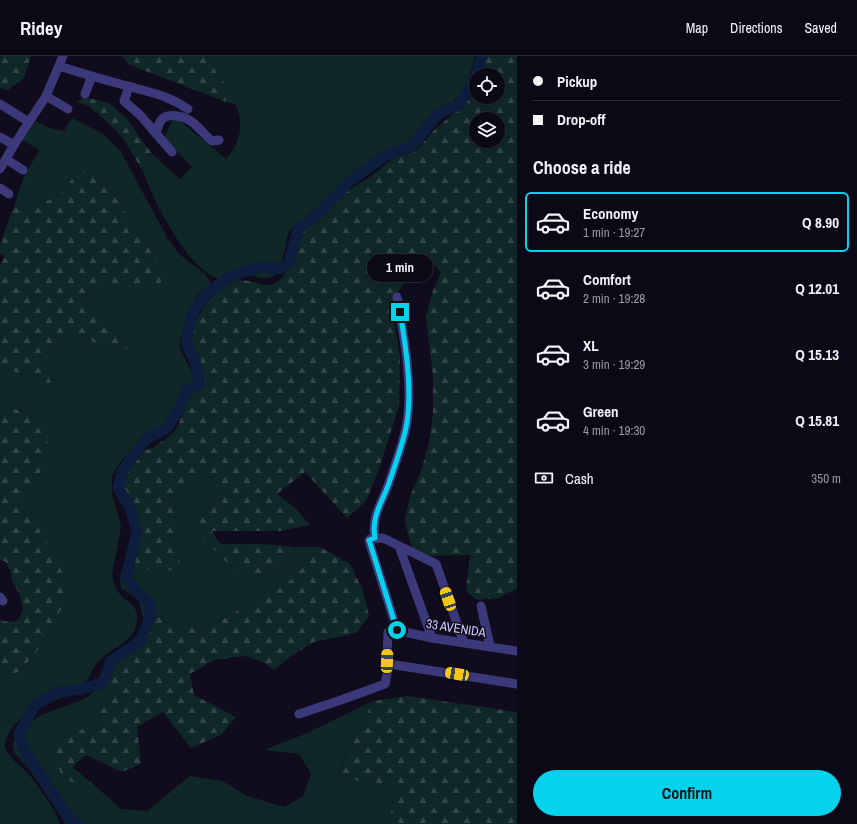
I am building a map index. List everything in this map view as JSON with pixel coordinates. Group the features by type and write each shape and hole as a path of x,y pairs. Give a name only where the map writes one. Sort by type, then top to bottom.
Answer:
{"street":[{"path":"0,169 46,96 63,56"},
{"path":"58,66 129,87 157,93 174,100 188,109"},
{"path":"85,94 92,76"},
{"path":"129,87 124,101 140,115 172,152"},
{"path":"46,96 68,109"},
{"path":"0,104 29,122"},
{"path":"156,134 159,124 164,118 178,116 189,120 212,141 219,140"},
{"path":"0,137 14,145"},
{"path":"6,159 23,170"},
{"path":"0,188 9,194"},
{"path":"375,538 374,526 376,512 388,485 399,452 406,427 409,405 405,344 397,297"},
{"path":"299,714 385,684 389,664 387,661 393,630 369,541 370,539 383,538 436,564 464,643"},
{"path":"399,546 432,638"},
{"path":"481,606 490,646"},
{"name":"33 AVENIDA","path":"393,630 432,638 517,651"},
{"path":"389,664 517,684"}],"green space":[{"path":"0,56 31,56 24,78 8,90 0,88"},
{"path":"122,56 208,56 214,69 223,79 226,92 226,102 128,64"},
{"path":"208,56 475,56 472,68 469,68 469,79 464,89 418,140 413,143 406,144 373,163 289,231 283,260 279,270 276,274 269,278 243,275 220,279 205,271 193,261 172,231 154,198 142,170 152,154 180,179 192,167 164,139 174,116 226,159 231,153 240,133 240,118 235,104 226,102 226,92 223,79 214,69"},
{"path":"487,56 517,56 517,589 498,598 477,600 466,591 470,555 416,556 408,536 405,520 410,496 421,471 429,443 433,412 433,376 426,317 432,293 441,272 430,260 411,275 396,294 394,320 400,357 399,406 379,469 366,501 347,518 305,472 277,494 295,508 310,525 280,531 212,531 220,544 262,544 296,547 286,563 273,574 259,578 242,572 225,561 198,533 196,525 214,501 227,494 206,472 183,487 174,505 180,562 175,569 165,571 153,567 139,572 130,578 122,589 120,576 124,564 138,542 132,520 118,497 117,482 125,465 133,456 139,452 153,448 174,432 178,426 188,398 201,384 188,346 190,330 209,300 229,281 236,279 270,285 278,282 285,274 289,263 290,244 301,230 322,214 347,191 370,177 394,158 416,151 434,130 469,99 469,104 505,104 505,68 483,68"},
{"path":"84,97 109,103 127,119 152,154 142,170 117,131 89,106 77,102"},
{"path":"72,118 103,134 121,152 168,239 179,254 205,274 210,281 210,285 196,297 191,315 180,338 181,351 192,372 194,381 184,389 179,396 167,430 157,437 134,448 120,462 112,476 112,494 121,527 112,575 117,590 135,608 137,621 135,628 127,640 98,662 82,687 29,713 10,731 6,741 5,745 8,754 31,777 51,806 60,824 0,824 0,676 19,672 35,654 52,628 32,519 23,500 40,473 40,430 31,415 0,403 0,366 23,375 41,385 51,384 46,361 60,342 69,334 86,337 101,347 142,351 110,329 90,310 85,294 99,287 161,284 152,253 135,229 101,174 90,170 74,176 60,195 41,203 24,207 14,206 24,177 39,150 23,140 36,121 49,128 64,131"},
{"path":"90,170 101,174 135,229 152,253 162,273 161,285 99,287 85,294 90,310 110,329 143,351 101,347 86,337 69,334 60,342 46,361 51,384 41,385 23,375 0,366 0,265 5,256 0,253 0,244 14,206 24,207 41,203 60,195 74,176"},
{"path":"0,403 31,415 49,445 40,473 23,500 32,519 51,548 65,579 63,605 52,628 35,654 19,672 0,676 0,619 2,621 11,622 18,620 23,610 20,595 12,581 11,572 5,561 0,560"},
{"path":"206,472 228,494 214,501 196,525 198,533 225,561 242,572 259,578 274,574 286,563 296,547 320,547 302,569 284,587 255,600 220,621 197,628 179,624 163,616 144,620 136,597 122,589 131,578 143,569 152,567 161,570 169,570 174,568 180,562 174,505 183,487"},
{"path":"320,547 350,564 363,591 369,616 356,633 314,642 291,656 274,670 261,661 245,656 214,660 190,674 194,695 236,717 222,734 191,748 163,712 137,727 141,764 122,772 86,755 72,767 92,783 74,783 61,776 55,751 60,739 97,723 99,715 110,693 106,669 138,646 142,640 144,620 163,616 179,624 197,628 220,621 255,600 284,586 302,569"},
{"path":"106,669 110,693 99,715 97,723 61,739 74,783 92,783 121,809 147,811 190,776 222,781 247,796 284,807 303,796 311,774 299,754 264,750 305,734 373,701 336,777 397,785 392,810 383,824 66,824 28,767 15,754 12,746 16,737 30,723 41,715 82,700 90,695"},
{"path":"407,696 517,712 517,824 383,824 392,810 397,785 336,778 373,701"}],"waterway":[{"path":"478,68 482,56"},
{"path":"77,824 68,816 25,751 19,734 34,706 56,693 81,689 103,683 111,661 140,641 149,620 151,604 138,593 126,577 137,531 129,505 118,488 123,470 146,439 166,429 179,409 187,390 200,384 196,364 186,343 192,314 207,293 231,276 259,267 279,269 289,263 298,229 315,217 352,179 387,155 411,147 438,114 459,105 469,88"}],"route":[{"path":"397,630 369,540 375,538 374,526 376,512 388,485 399,452 406,427 409,405 405,344 400,312"}]}
